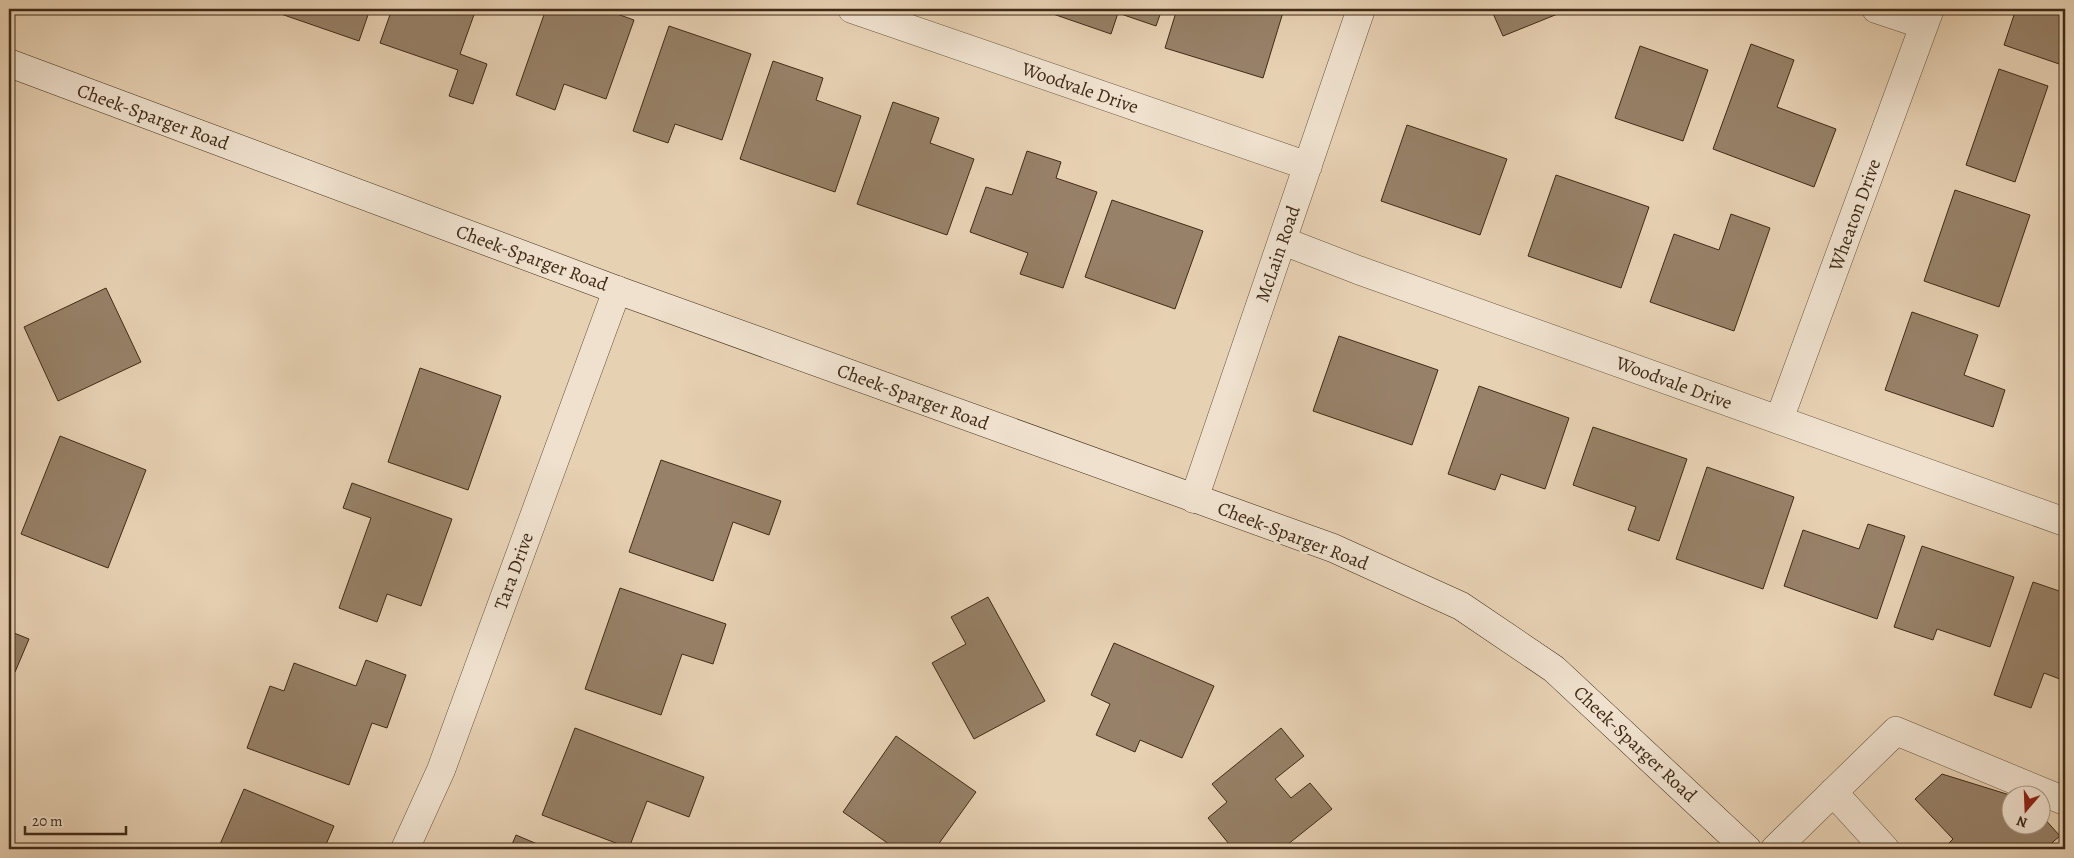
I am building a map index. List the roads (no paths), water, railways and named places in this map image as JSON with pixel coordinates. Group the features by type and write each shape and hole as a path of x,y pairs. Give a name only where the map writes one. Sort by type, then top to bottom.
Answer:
{"street":[{"name":"Woodvale Drive","path":"852,9 1308,166"},
{"name":"McLain Road","path":"1194,499 1361,9"},
{"path":"1876,9 1927,17"},
{"name":"Wheaton Drive","path":"1779,420 1927,17"},
{"name":"Cheek-Sparger Road","path":"9,63 617,290 1332,548 1460,606 1554,668 1748,849"},
{"name":"Woodvale Drive","path":"1283,241 2065,522"},
{"name":"Tara Drive","path":"405,849 442,770 617,290"},
{"path":"1775,849 1896,731 2065,801"},
{"path":"1833,792 1885,849"}]}
